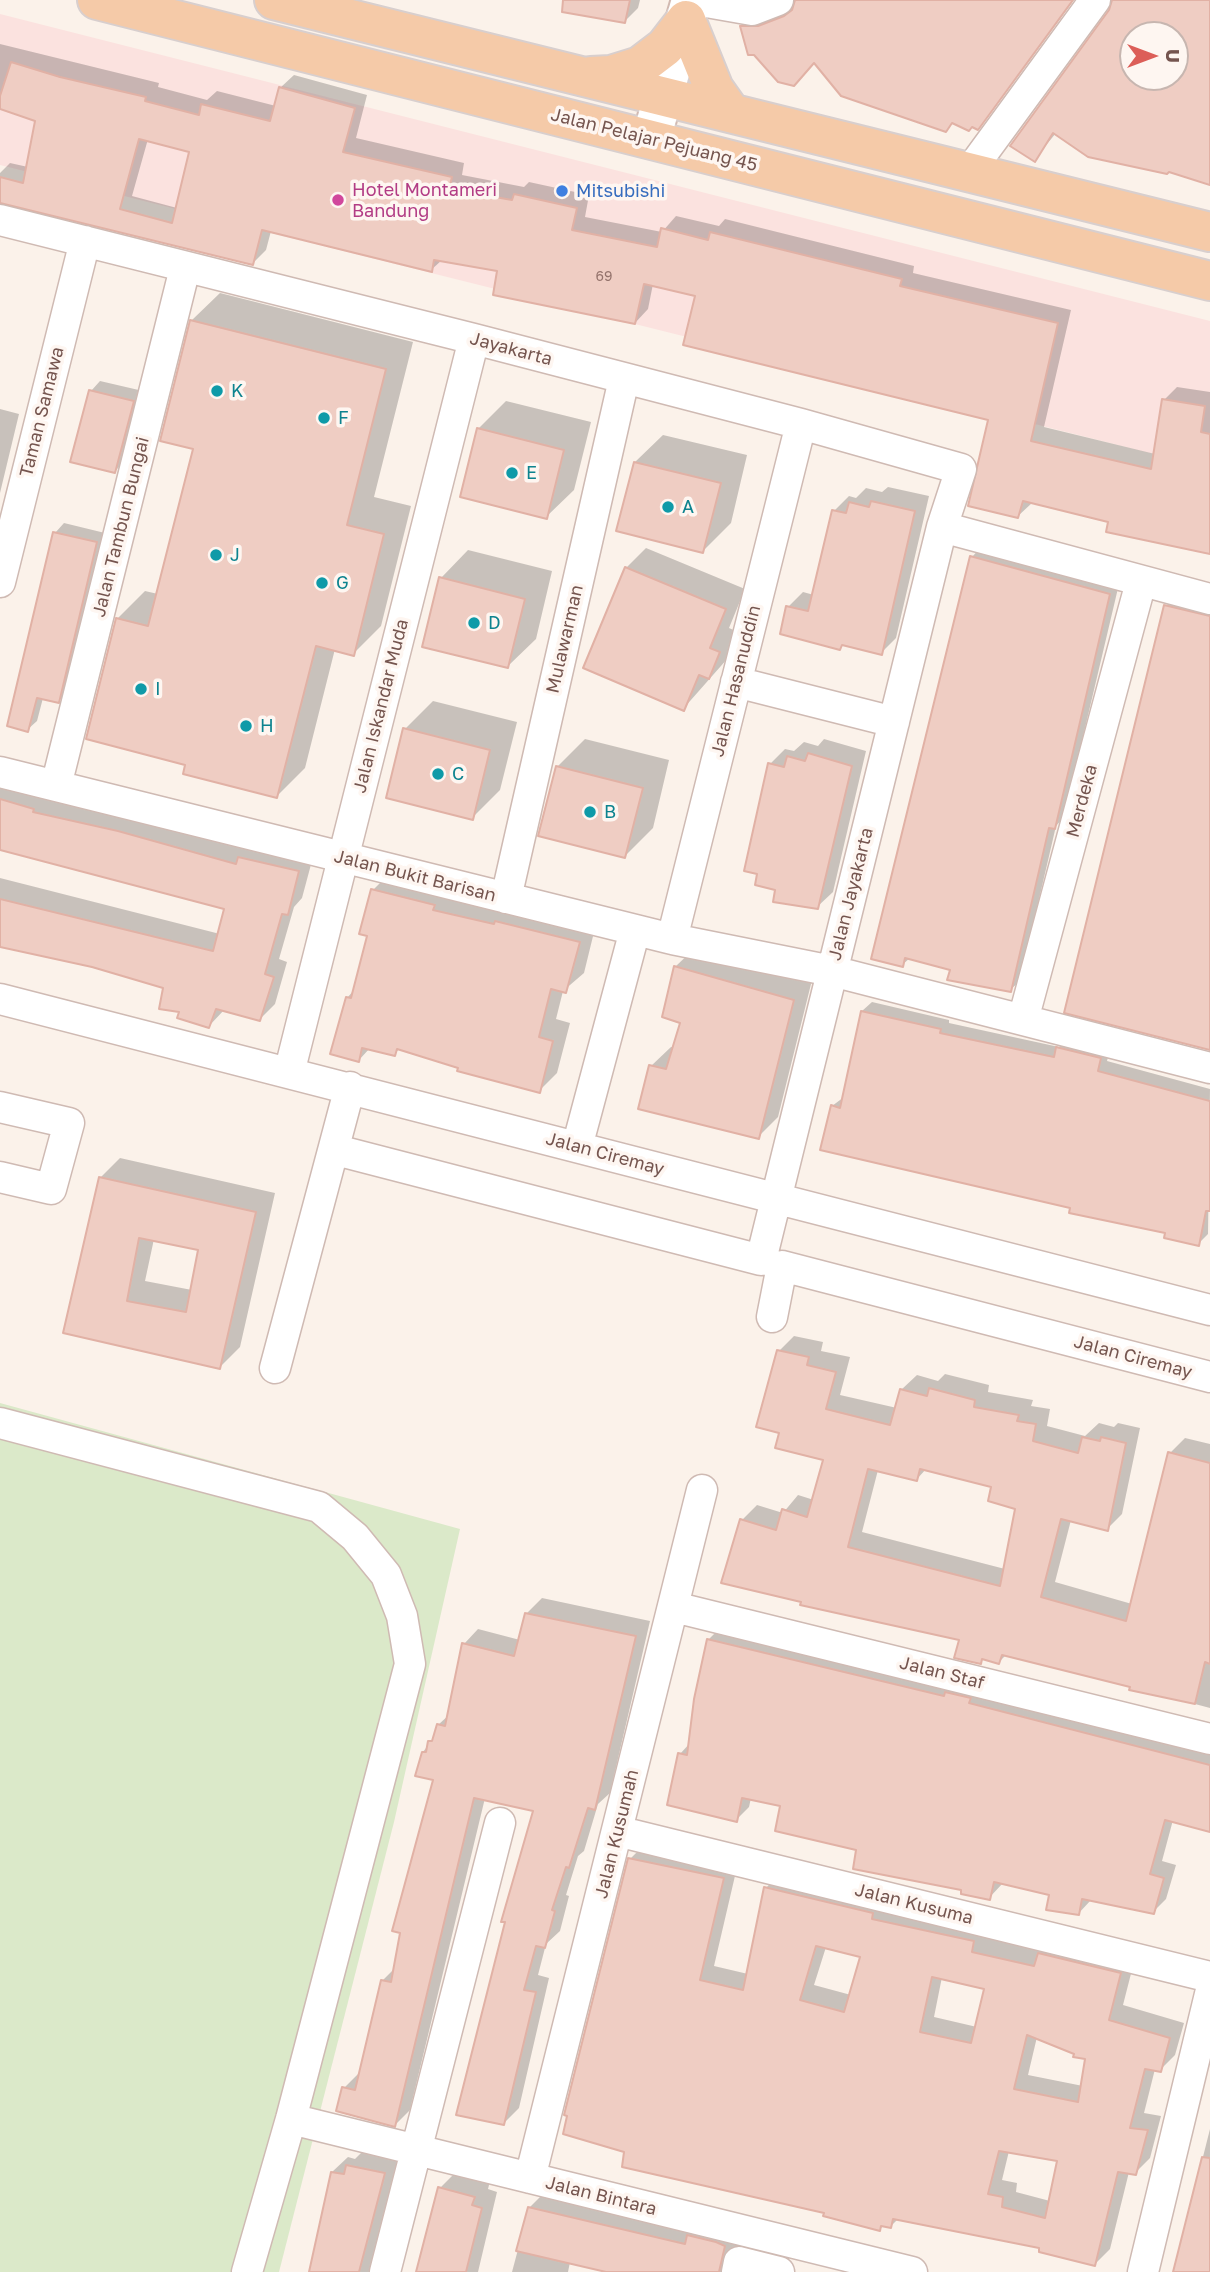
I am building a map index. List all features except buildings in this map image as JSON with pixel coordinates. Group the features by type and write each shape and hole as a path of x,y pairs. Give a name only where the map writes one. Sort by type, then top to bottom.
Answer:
{"main road":[{"name":"Jalan Pelajar Pejuang 45","path":"97,0 1210,281"},
{"path":"274,0 1210,232"},
{"path":"579,76 611,75 640,66 665,47 691,7"},
{"path":"691,7 714,89 731,113"}],"street":[{"path":"651,139 691,7 752,10 778,0"},
{"path":"969,173 1095,0"},
{"name":"Jayakarta","path":"0,220 474,339 801,424 961,469 942,527"},
{"name":"Taman Samawa","path":"0,582 85,241"},
{"name":"Jalan Tambun Bungai","path":"56,786 185,268"},
{"name":"Jalan Iskandar Muda","path":"289,1073 345,858 428,512 474,339"},
{"name":"Mulawarman","path":"506,898 624,379"},
{"name":"Jalan Hasanuddin","path":"672,939 801,424"},
{"path":"942,527 1210,599"},
{"name":"Jalan Jayakarta","path":"336,1150 761,1260 942,527"},
{"name":"Merdeka","path":"1023,1020 1141,582"},
{"path":"736,682 894,722"},
{"name":"Jalan Bukit Barisan","path":"0,772 672,939 832,971 1210,1068"},
{"path":"577,1147 635,930"},
{"name":"Jalan Ciremay","path":"0,999 1210,1310"},
{"path":"275,1368 336,1150 350,1087"},
{"path":"0,1107 69,1123 51,1189 0,1177"},
{"name":"Jalan Ciremay","path":"772,1317 782,1266 1210,1377"},
{"path":"0,1423 319,1507 355,1536 386,1575 402,1616 410,1664 291,2119 247,2272"},
{"name":"Jalan Kusumah","path":"530,2178 702,1490"},
{"name":"Jalan Staf","path":"674,1607 1210,1739"},
{"path":"385,2272 500,1823"},
{"name":"Jalan Kusuma","path":"617,1831 1210,1977"},
{"path":"1143,2272 1210,1994"},
{"name":"Jalan Bintara","path":"291,2119 912,2272"},
{"path":"737,2272 739,2262 779,2272"}],"shaded area":[{"path":"0,14 1210,321 1210,468 0,165"}],"green space":[{"path":"0,1403 460,1529 394,1822 279,2272 0,2272"}],"place":[{"name":"Mitsubishi","path":"562,191"},
{"name":"Hotel Montameri Bandung","path":"338,200"},
{"name":"K","path":"217,391"},
{"name":"F","path":"324,418"},
{"name":"E","path":"512,473"},
{"name":"A","path":"668,507"},
{"name":"J","path":"216,555"},
{"name":"G","path":"322,583"},
{"name":"D","path":"474,623"},
{"name":"I","path":"141,689"},
{"name":"H","path":"246,726"},
{"name":"C","path":"438,774"},
{"name":"B","path":"590,812"}]}
